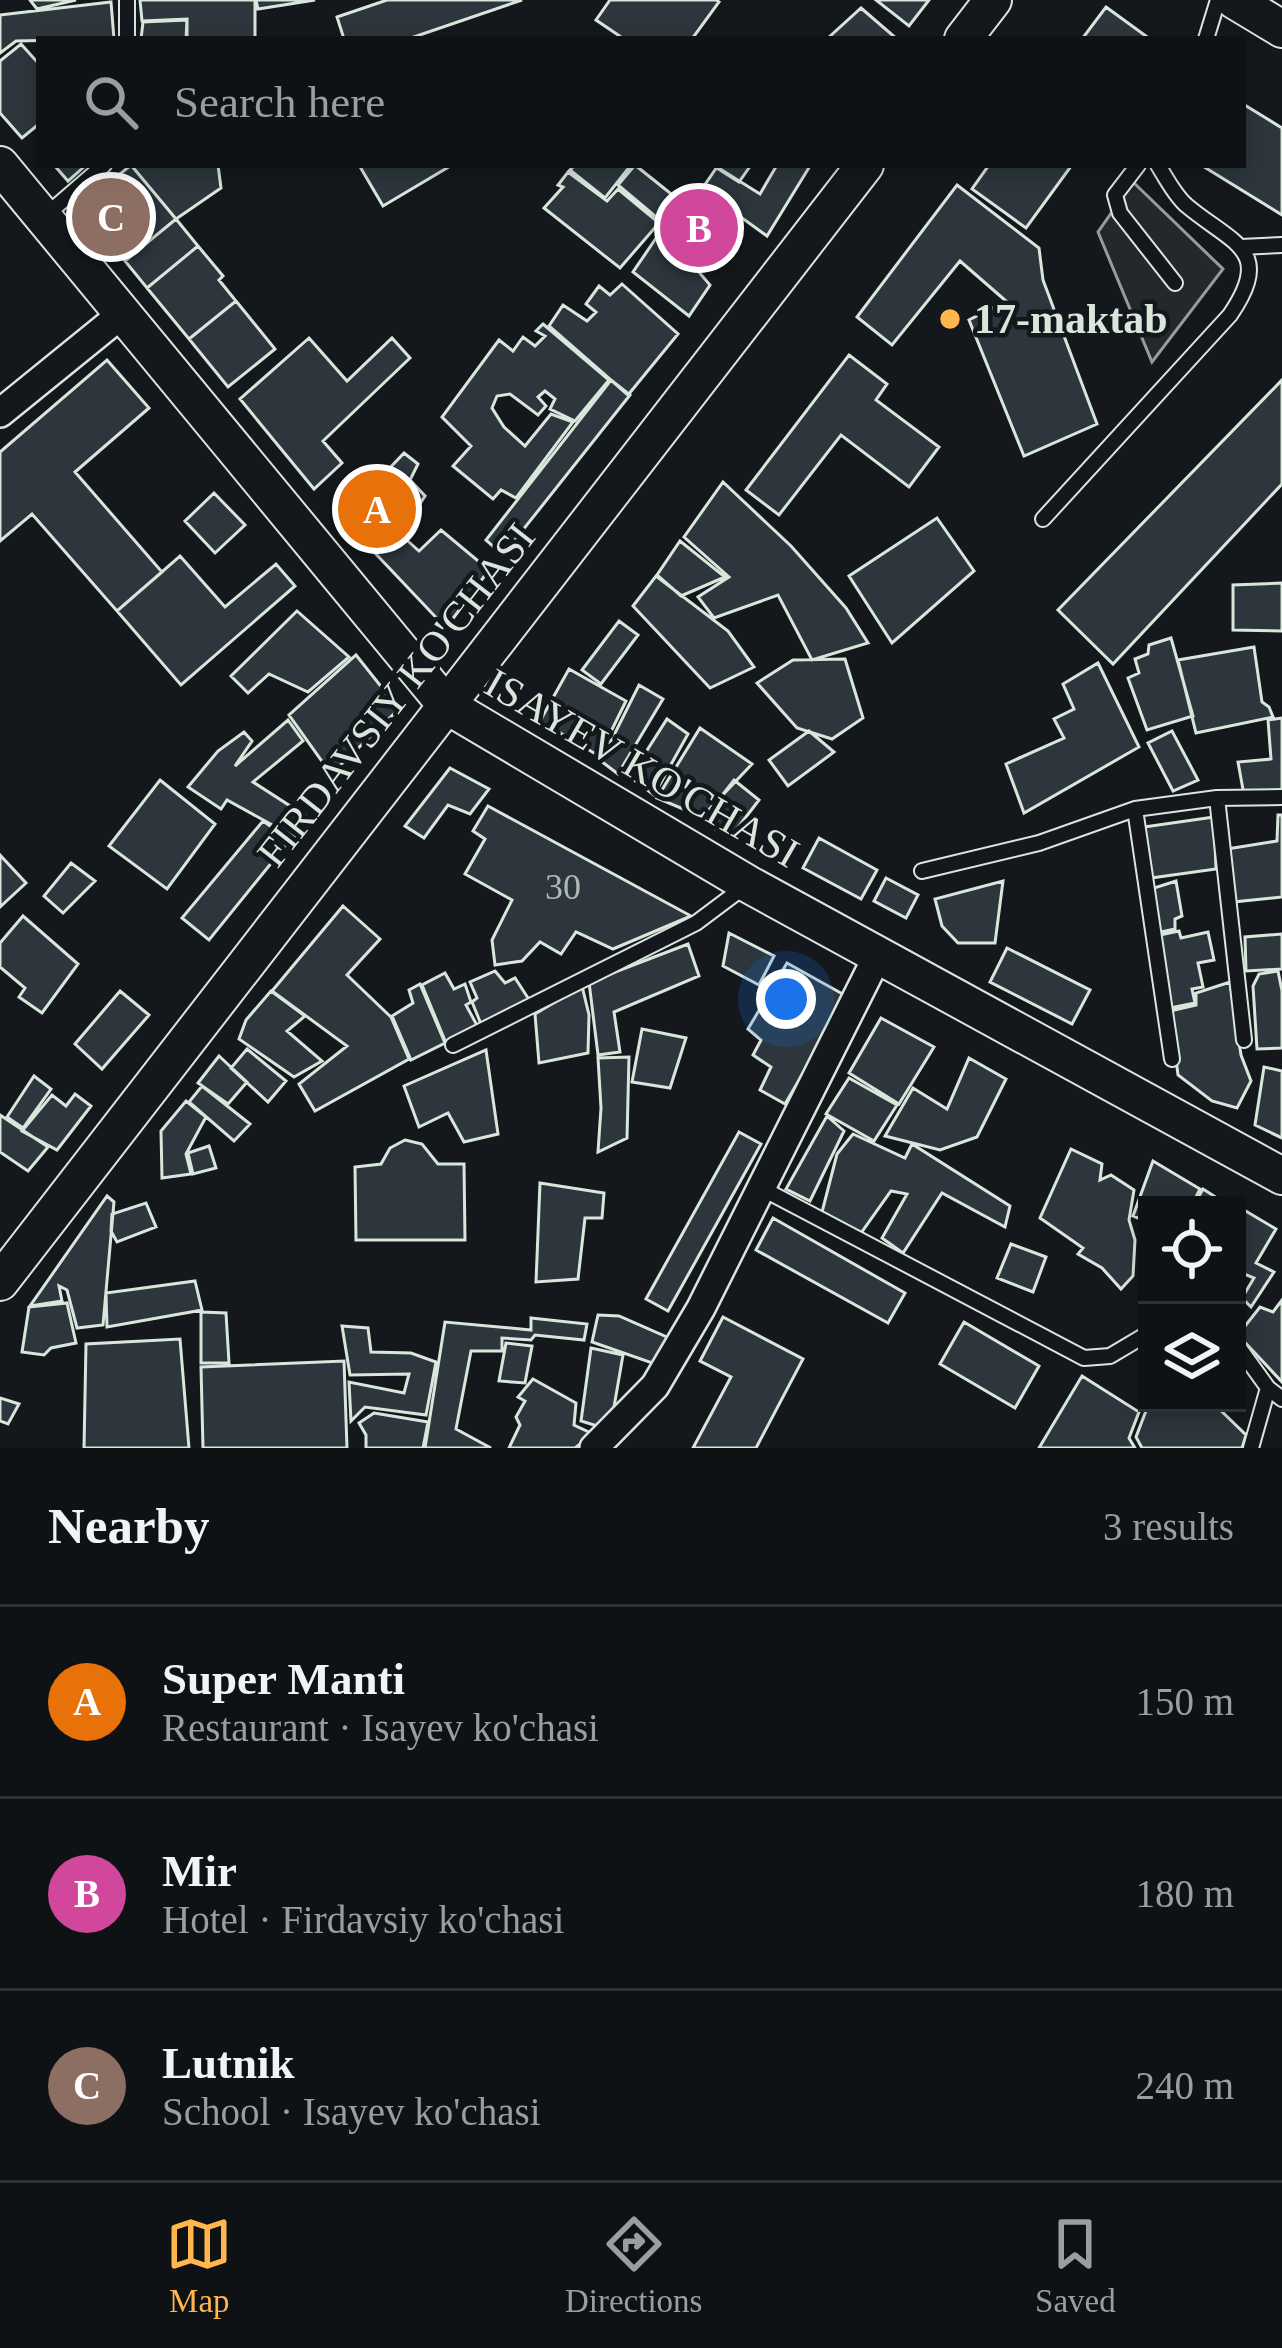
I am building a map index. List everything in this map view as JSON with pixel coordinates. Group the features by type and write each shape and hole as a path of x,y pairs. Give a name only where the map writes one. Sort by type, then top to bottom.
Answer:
{"main road":[{"path":"965,36 993,0"},
{"path":"1234,0 1282,29"},
{"name":"ISAYEV KO'CHASI","path":"0,165 446,705 748,884 1282,1176"},
{"name":"FIRDAVSIY KO'CHASI","path":"0,1282 863,168"}],"street":[{"path":"0,413 122,314"},
{"path":"594,1448 656,1386 763,1190 878,955"}],"lane":[{"path":"127,0 128,36"},
{"path":"1207,36 1218,0"},
{"path":"44,217 101,168"},
{"path":"1136,168 1115,195 1120,213 1175,283"},
{"path":"1043,519 1230,315 1250,286 1249,265 1241,247 1180,201 1160,168"},
{"path":"1241,247 1282,245"},
{"path":"922,871 1040,843 1135,808 1217,798 1282,797"},
{"path":"1217,798 1244,1040"},
{"path":"1135,808 1172,1059"},
{"path":"453,1045 696,923 748,884"},
{"path":"763,1190 1084,1358 1110,1356 1138,1339"},
{"path":"1246,1357 1282,1399"},
{"path":"1251,1448 1268,1388"}],"shaded area":[{"path":"1133,182 1223,269 1152,362 1098,232"}],"building":[{"path":"30,0 76,0 37,9"},
{"path":"140,0 255,0 255,36 187,36 187,19 142,21"},
{"path":"256,0 315,0 258,9"},
{"path":"387,0 522,0 417,36 343,36 337,17"},
{"path":"610,0 719,2 694,36 620,36 596,20"},
{"path":"876,0 929,0 909,26"},
{"path":"111,2 114,36 36,36 36,41 16,41 0,53 0,15"},
{"path":"1106,7 1146,36 1084,36"},
{"path":"861,8 894,36 830,36"},
{"path":"187,20 186,36 141,36 143,22"},
{"path":"21,44 36,61 36,126 22,138 0,113 0,61"},
{"path":"1246,106 1282,128 1282,215 1206,168 1246,168"},
{"path":"57,168 83,168 68,181"},
{"path":"127,168 134,168 176,219 125,261 79,207"},
{"path":"134,168 218,168 221,188 176,219"},
{"path":"361,168 447,168 383,206"},
{"path":"572,168 629,168 605,198"},
{"path":"632,168 639,168 680,201 662,222 618,185"},
{"path":"717,168 749,168 739,182"},
{"path":"719,168 760,194 775,168 809,168 767,236 702,189"},
{"path":"987,168 1070,168 1026,228 972,189"},
{"path":"568,172 607,201 618,189 659,223 620,268 544,208 563,187 558,185"},
{"path":"957,185 1039,248 1043,280 1097,424 1024,456 969,320 1006,301 960,261 892,345 857,317"},
{"path":"686,201 736,240 714,266 667,225"},
{"path":"176,219 198,246 147,288 125,261"},
{"path":"665,225 700,253 692,264 710,285 689,316 633,272"},
{"path":"198,246 236,301 189,339 147,288"},
{"path":"622,284 678,334 628,395 549,326 563,305 587,321 596,312 586,304 599,286 610,295"},
{"path":"236,301 275,349 228,387 189,339"},
{"path":"543,324 609,380 575,421 550,409 555,399 545,391 538,397 546,406 538,415 510,394 497,396 492,408 525,446 551,414 573,422 516,498 501,490 493,499 453,466 471,446 442,417 499,340 513,351 523,337 535,346 545,336 536,331"},
{"path":"309,338 347,381 392,338 410,358 323,441 342,463 314,489 240,399"},
{"path":"849,355 887,384 876,400 939,447 909,487 841,435 779,515 746,490"},
{"path":"107,360 149,408 75,472 162,572 117,611 32,514 0,541 0,452"},
{"path":"611,380 630,395 503,555 486,540"},
{"path":"1282,380 1282,484 1113,664 1058,610"},
{"path":"404,453 418,464 410,480 425,496 403,530 390,524 367,538 344,516"},
{"path":"723,482 791,546 846,608 868,643 812,660 778,595 714,618 698,597 729,577 684,537"},
{"path":"214,493 245,525 215,553 185,521"},
{"path":"937,518 974,571 892,643 849,576"},
{"path":"390,525 419,551 441,530 489,570 446,628 375,553 371,537"},
{"path":"680,541 725,577 681,596 657,575"},
{"path":"180,556 225,607 276,564 295,586 181,685 117,611"},
{"path":"656,576 728,631 754,667 710,688 633,606"},
{"path":"1282,583 1282,631 1233,630 1233,585"},
{"path":"297,611 349,657 308,692 269,674 248,693 231,676"},
{"path":"619,621 638,635 601,684 582,670"},
{"path":"1171,638 1193,716 1147,730 1128,678 1139,673 1135,659 1148,654 1149,645"},
{"path":"1254,647 1262,702 1273,717 1196,733 1178,660"},
{"path":"356,655 399,709 331,774 289,715"},
{"path":"845,659 863,718 832,739 797,728 757,683 793,660"},
{"path":"1098,663 1139,747 1024,813 1006,764 1064,738 1054,719 1074,709 1063,684"},
{"path":"569,669 626,701 599,756 540,721"},
{"path":"639,685 663,699 618,774 601,761"},
{"path":"1282,718 1282,791 1244,795 1238,762 1271,759 1268,720"},
{"path":"667,719 688,734 654,795 630,777"},
{"path":"288,720 303,741 253,782 312,820 296,838 227,800 221,809 188,787 218,751 244,732 252,741 235,766"},
{"path":"700,728 752,764 702,817 657,798"},
{"path":"809,731 834,752 788,786 769,760"},
{"path":"1172,731 1198,780 1173,791 1148,743"},
{"path":"450,768 489,789 470,814 448,805 424,838 405,826"},
{"path":"160,780 215,824 167,889 109,846"},
{"path":"734,780 759,800 730,838 702,821"},
{"path":"488,806 691,916 613,949 576,932 561,954 540,942 522,961 495,965 492,940 512,900 465,874 485,839 473,831"},
{"path":"1278,815 1282,815 1282,897 1233,902 1227,849 1277,841"},
{"path":"1214,817 1216,869 1151,878 1144,827"},
{"path":"263,821 290,840 209,940 182,918"},
{"path":"819,838 877,870 861,899 803,868"},
{"path":"0,855 26,883 0,907"},
{"path":"71,863 95,881 63,913 44,896"},
{"path":"886,878 918,895 906,918 874,901"},
{"path":"1003,881 995,943 958,943 942,926 935,899"},
{"path":"1176,881 1182,916 1175,919 1175,929 1156,933 1154,888"},
{"path":"343,906 380,939 347,975 391,1017 409,1059 315,1111 299,1084 347,1046 272,991"},
{"path":"23,916 78,964 42,1013 19,997 25,988 0,967 0,943"},
{"path":"1179,931 1181,938 1208,932 1214,960 1198,963 1203,987 1192,989 1195,1003 1170,1008 1155,936"},
{"path":"729,933 774,956 759,985 723,966"},
{"path":"1282,934 1282,969 1246,971 1245,937"},
{"path":"688,944 699,976 614,1012 620,1052 598,1055 589,982"},
{"path":"1007,948 1090,990 1072,1024 990,982"},
{"path":"787,963 848,997 785,1104 760,1090 771,1067 753,1055 761,1040 748,1029"},
{"path":"495,971 505,983 515,978 530,1001 481,1024 470,982"},
{"path":"1278,971 1282,1048 1257,1049 1253,986 1259,974"},
{"path":"445,973 454,989 465,984 471,1002 466,1005 479,1029 446,1043 422,985"},
{"path":"1230,982 1241,1055 1251,1081 1237,1108 1212,1101 1178,1075 1170,1011 1196,1005 1196,993"},
{"path":"420,984 445,1043 411,1060 392,1016 413,1003 409,990"},
{"path":"582,986 589,1015 588,1053 539,1063 535,1014"},
{"path":"120,991 149,1015 102,1069 75,1044"},
{"path":"271,991 305,1016 287,1031 322,1061 294,1077 239,1039 246,1020"},
{"path":"881,1018 934,1047 899,1104 849,1073"},
{"path":"642,1029 686,1038 670,1088 632,1082"},
{"path":"247,1049 286,1081 268,1102 231,1068"},
{"path":"486,1050 498,1134 464,1142 448,1113 419,1127 404,1086"},
{"path":"219,1056 247,1082 228,1104 198,1083"},
{"path":"629,1057 627,1138 598,1152 598,1058"},
{"path":"969,1058 1006,1079 977,1137 940,1150 885,1136 913,1088 947,1109"},
{"path":"1264,1067 1282,1071 1282,1138 1255,1125"},
{"path":"34,1076 51,1089 23,1128 7,1117"},
{"path":"849,1078 897,1105 874,1141 826,1114"},
{"path":"202,1086 250,1124 234,1141 189,1102"},
{"path":"75,1094 91,1106 57,1150 22,1131 52,1095 66,1106"},
{"path":"186,1101 206,1117 186,1154 191,1174 162,1178 161,1131"},
{"path":"0,1115 48,1147 28,1171 0,1152"},
{"path":"827,1116 844,1131 810,1201 786,1189"},
{"path":"739,1132 761,1144 668,1311 646,1299"},
{"path":"853,1134 905,1158 912,1144 1010,1206 1005,1227 942,1193 903,1253 882,1238 907,1194 891,1191 861,1233 822,1212 837,1154"},
{"path":"405,1140 422,1144 438,1164 464,1164 465,1240 356,1240 355,1167 381,1164 390,1148"},
{"path":"209,1146 216,1168 193,1174 188,1153"},
{"path":"1071,1149 1102,1164 1100,1180 1111,1175 1134,1190 1129,1220 1135,1240 1133,1276 1121,1289 1102,1268 1078,1254 1083,1248 1040,1218"},
{"path":"1153,1161 1200,1189 1196,1196 1140,1196"},
{"path":"540,1183 604,1193 602,1218 585,1218 578,1279 536,1282"},
{"path":"107,1196 114,1202 103,1325 77,1328 67,1290 59,1286 62,1301 30,1306"},
{"path":"146,1203 156,1227 117,1242 111,1231 112,1214"},
{"path":"1246,1211 1276,1229 1256,1263 1274,1272 1251,1307 1246,1291 1254,1278 1246,1275"},
{"path":"773,1218 905,1293 888,1323 756,1250"},
{"path":"1011,1244 1046,1257 1033,1292 997,1278"},
{"path":"195,1281 202,1310 107,1327 106,1293"},
{"path":"1282,1300 1282,1382 1246,1344 1246,1325 1260,1307 1273,1312"},
{"path":"67,1303 76,1343 51,1348 44,1355 22,1352 29,1307"},
{"path":"201,1312 226,1313 229,1363 201,1363"},
{"path":"598,1315 619,1316 669,1338 655,1364 592,1342"},
{"path":"723,1317 803,1359 756,1448 693,1448 731,1377 700,1361"},
{"path":"531,1318 587,1324 584,1340 535,1335 531,1340 502,1338 502,1351 471,1351 456,1429 491,1448 425,1448 445,1322 531,1330"},
{"path":"964,1322 1039,1366 1015,1408 940,1364"},
{"path":"342,1326 368,1328 371,1352 411,1353 436,1362 426,1415 365,1407 351,1421 349,1382 404,1393 409,1374 350,1375"},
{"path":"180,1339 189,1448 84,1448 86,1344"},
{"path":"506,1343 532,1346 525,1383 499,1381"},
{"path":"591,1348 623,1355 610,1430 581,1421"},
{"path":"344,1361 347,1448 203,1448 201,1367"},
{"path":"1082,1376 1139,1412 1129,1438 1135,1448 1039,1448"},
{"path":"533,1379 576,1403 574,1425 593,1434 575,1448 509,1448 525,1401 518,1397"},
{"path":"0,1398 19,1404 8,1424 0,1421"},
{"path":"1146,1412 1222,1412 1246,1435 1242,1448 1142,1448 1136,1437"},
{"path":"374,1413 428,1422 423,1448 366,1448 359,1423"}],"place":[{"name":"Lutnik","path":"111,217"},
{"name":"Mir","path":"699,228"},
{"name":"17-maktab","path":"950,319"},
{"name":"Super Manti","path":"377,509"}]}
